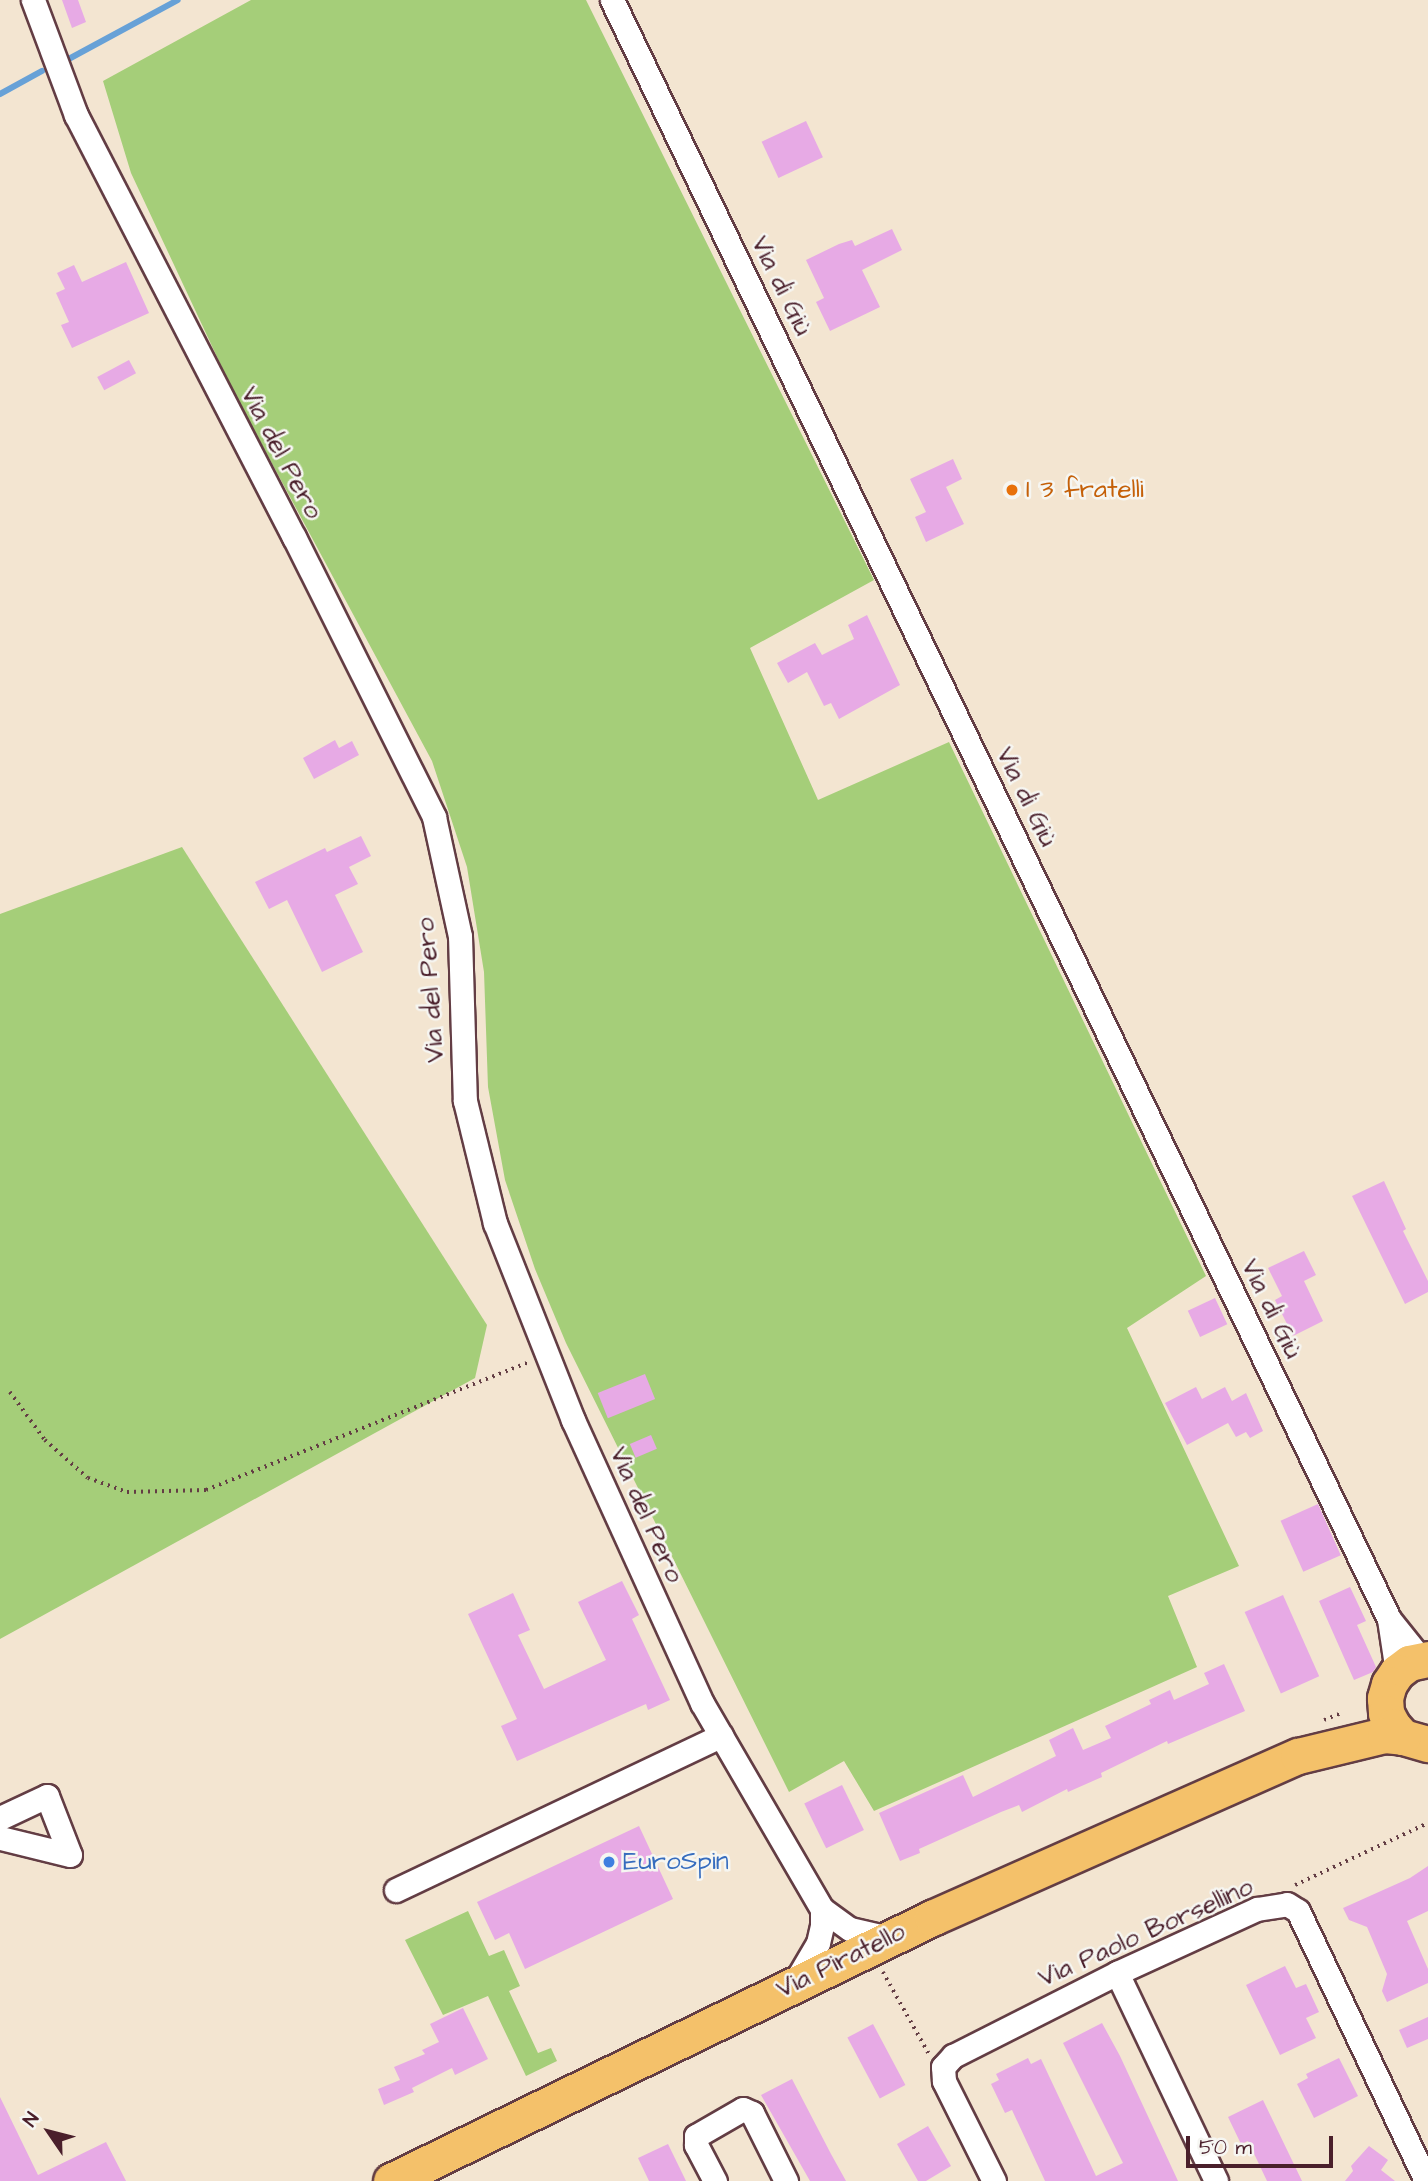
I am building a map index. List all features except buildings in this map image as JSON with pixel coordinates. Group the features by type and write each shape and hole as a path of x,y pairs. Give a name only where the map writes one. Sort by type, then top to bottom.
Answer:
{"main road":[{"name":"Via Piratello","path":"1408,1672 1386,1713 1393,1726 1416,1740"},
{"name":"Via Piratello","path":"391,2181 793,1984 891,1952 1298,1756 1408,1672"},
{"name":"Via Piratello","path":"1298,1756 1385,1735 1416,1740"}],"street":[{"name":"Via del Pero","path":"33,0 76,115 294,537 434,817 460,936 465,1101 495,1223 547,1354 652,1598 702,1703 822,1909 850,1929 891,1952"},
{"name":"Via di Giù","path":"612,0 1389,1619 1408,1672"},
{"path":"396,1889 721,1736"},
{"path":"0,1818 47,1796 70,1855 0,1838"},
{"name":"Via Paolo Borsellino","path":"943,2067 963,2049 1117,1973 1257,1909 1287,1904 1298,1911 1426,2181"},
{"path":"793,1984 818,1943 822,1909"},
{"path":"1117,1973 1216,2181"},
{"path":"943,2067 944,2081 994,2181"},
{"path":"715,2181 696,2145 696,2136 743,2109 751,2113 786,2181"}],"path":[{"path":"10,1392 45,1440 88,1478 127,1492 206,1490 547,1354"},
{"path":"1270,1908 1289,1888 1428,1823"},
{"path":"891,1952 882,1971 932,2058 943,2067"}],"green space":[{"path":"251,0 586,0 874,580 750,648 818,800 949,742 1206,1276 1127,1328 1239,1566 1168,1596 1197,1667 874,1811 844,1761 789,1792 566,1343 535,1269 505,1180 488,1087 484,972 467,867 432,761 233,391 131,173 103,81"},
{"path":"182,847 487,1325 475,1378 0,1639 0,914"},
{"path":"468,1911 489,1956 504,1950 520,1986 509,1991 538,2053 551,2048 557,2061 526,2076 488,1996 443,2015 405,1940"}],"waterway":[{"path":"65,61 178,0"},
{"path":"0,94 42,71"}],"place":[{"name":"I 3 fratelli","path":"1012,490"},
{"name":"EuroSpin","path":"609,1862"}]}
